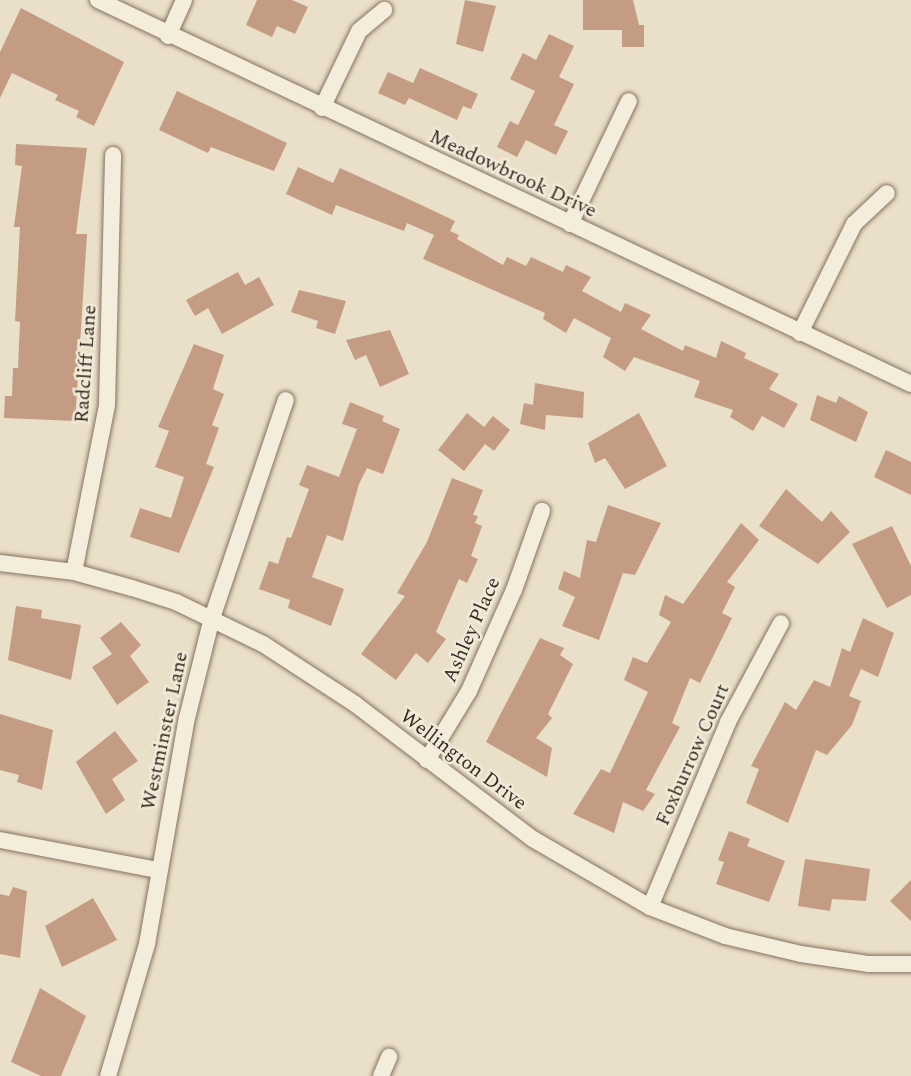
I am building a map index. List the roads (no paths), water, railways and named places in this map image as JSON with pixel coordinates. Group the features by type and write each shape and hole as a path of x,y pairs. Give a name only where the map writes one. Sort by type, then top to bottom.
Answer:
{"street":[{"name":"Meadowbrook Drive","path":"98,0 168,36 911,384"},
{"path":"168,36 184,0"},
{"path":"322,108 359,30 384,10"},
{"path":"570,224 629,101"},
{"name":"Radcliff Lane","path":"74,572 107,405 113,156"},
{"path":"800,333 854,224 887,192"},
{"name":"Westminster Lane","path":"108,1076 147,944 186,718 212,618 286,400"},
{"name":"Ashley Place","path":"427,760 486,653 542,511"},
{"name":"Wellington Drive","path":"0,563 74,572 212,618 302,667 543,846 650,907 725,936 801,954 869,964 911,964"},
{"name":"Foxburrow Court","path":"650,907 728,722 781,622"},
{"path":"0,840 158,870"},
{"path":"381,1076 389,1057"}]}
